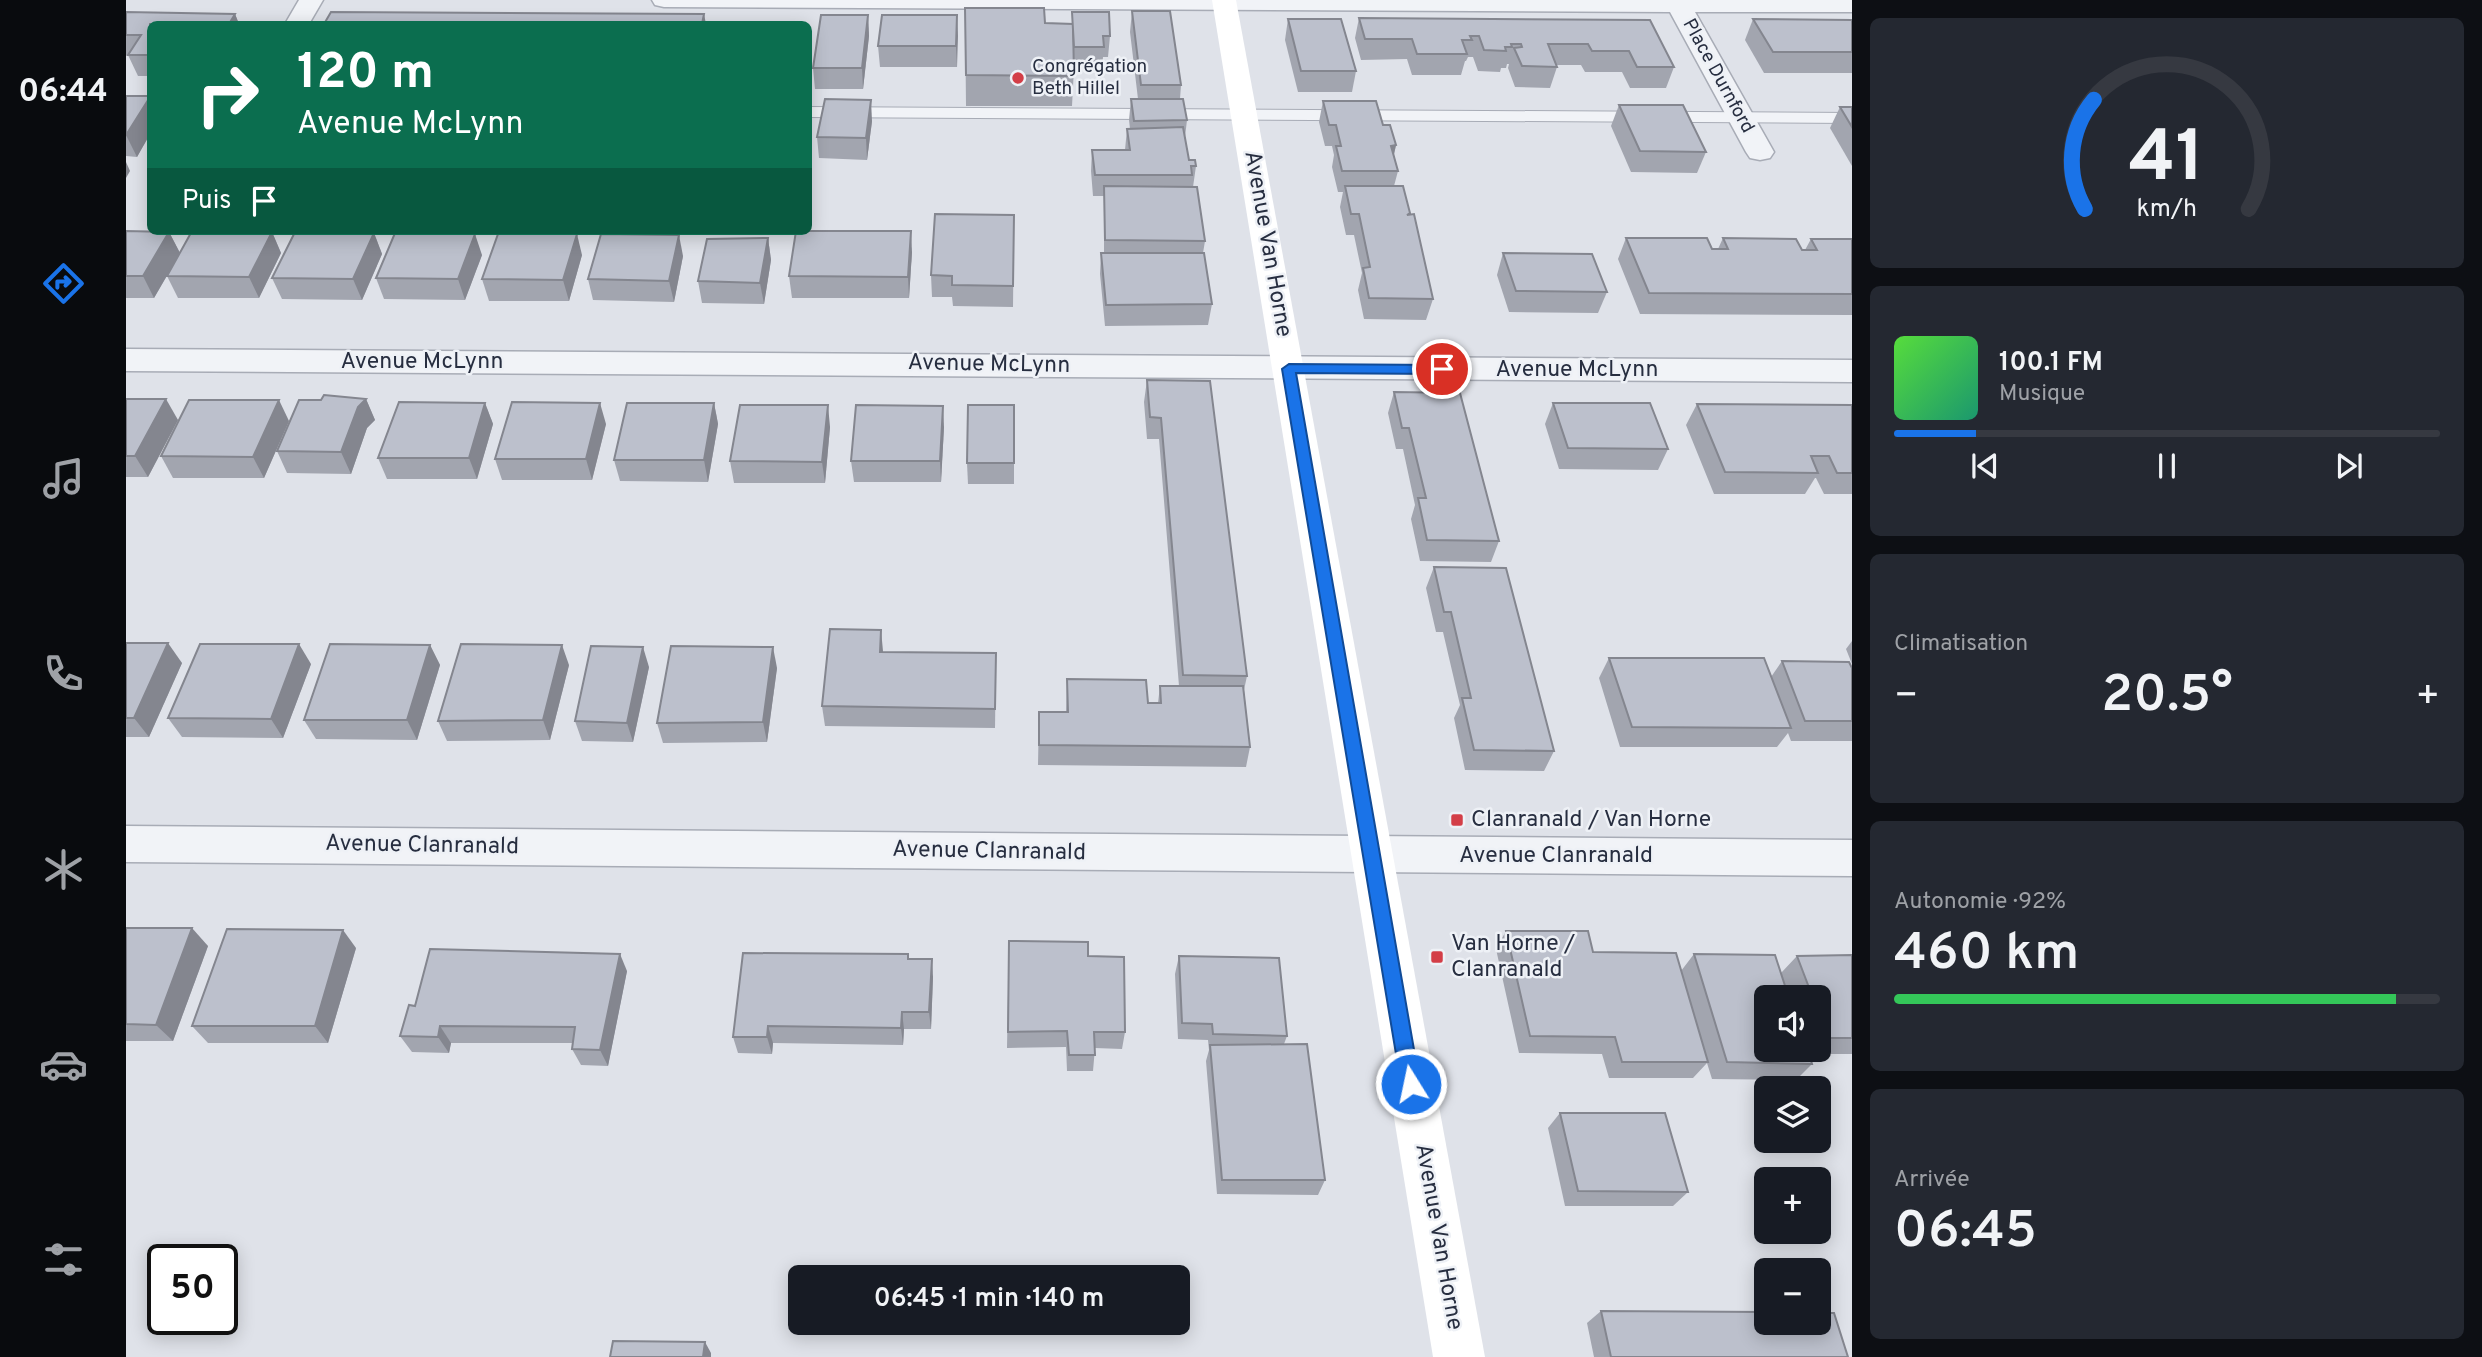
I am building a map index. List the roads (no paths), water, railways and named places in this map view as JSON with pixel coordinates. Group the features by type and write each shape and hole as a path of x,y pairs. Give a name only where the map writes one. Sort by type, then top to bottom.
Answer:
{"main road":[{"name":"Avenue Van Horne","path":"1224,1 1459,1357"}],"street":[{"path":"299,21 311,0"},
{"path":"664,0 1677,2 1852,5"},
{"path":"766,21 770,0"},
{"name":"Place Durnford","path":"1677,2 1760,152"},
{"name":"Avenue McLynn","path":"126,360 1852,371"},
{"name":"Avenue Clanranald","path":"126,844 1852,858"}],"lane":[{"path":"812,112 1852,118"}],"place":[{"name":"Congrégation Beth Hillel","path":"1018,78"},
{"name":"Clanranald / Van Horne","path":"1457,820"},
{"name":"Van Horne / Clanranald","path":"1437,957"}]}
